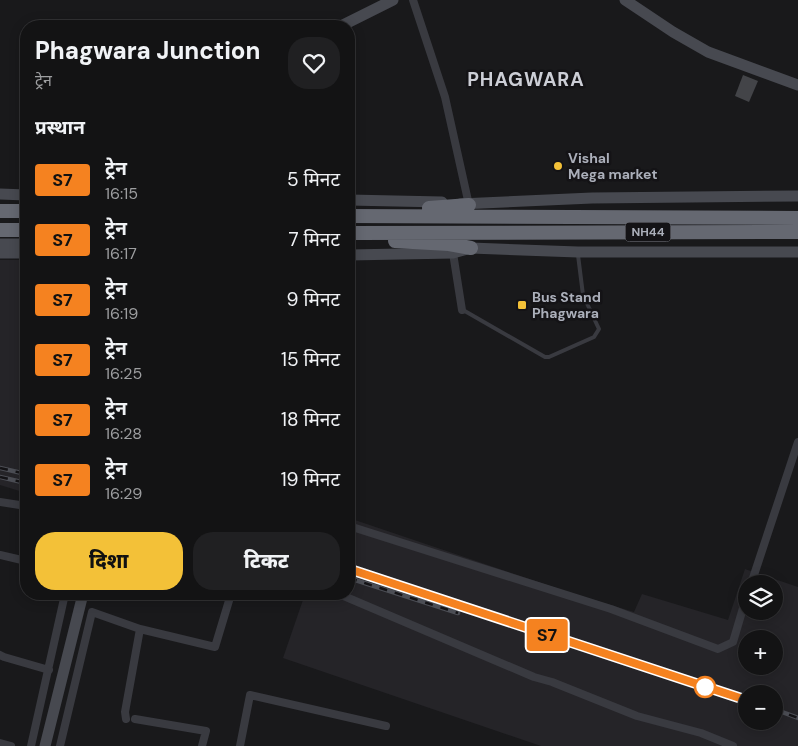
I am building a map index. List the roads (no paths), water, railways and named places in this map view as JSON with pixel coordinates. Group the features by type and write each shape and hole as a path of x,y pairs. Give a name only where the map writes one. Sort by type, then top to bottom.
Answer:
{"highway":[{"path":"355,208 444,208 470,205"},
{"path":"0,210 20,211"},
{"name":"NH44","path":"355,216 798,218"},
{"path":"0,230 20,230"},
{"name":"NH44","path":"355,233 798,232"},
{"path":"355,240 449,244 472,248"}],"main road":[{"path":"353,20 393,0"},
{"path":"625,0 673,32 708,52 798,85"},
{"path":"0,194 20,195"},
{"path":"355,200 440,202 470,205 592,198 798,196"},
{"path":"0,244 20,244"},
{"path":"355,255 453,253 472,248 578,252 798,252"},
{"path":"0,254 20,254"},
{"path":"45,746 82,600"}],"street":[{"path":"413,0 445,98 470,205"},
{"path":"453,253 462,310"},
{"path":"754,575 798,442"},
{"path":"0,502 20,505"},
{"path":"355,528 611,609 718,649 733,642 740,620"},
{"path":"0,555 20,560"},
{"path":"31,746 64,600"},
{"path":"60,746 92,612 140,629 215,647 229,600"},
{"path":"353,600 534,677 552,682 637,716 701,733 733,746"},
{"path":"126,719 125,712 140,629"},
{"path":"0,654 4,658 49,670"},
{"path":"240,746 250,695 386,726"},
{"path":"134,719 206,731 202,746"},
{"path":"0,743 11,746"}],"lane":[{"path":"462,310 545,357 549,357 594,337 598,329 583,295 578,252"}],"railway":[{"path":"0,468 20,473"},
{"path":"0,477 20,482"},
{"path":"355,571 738,697"},
{"path":"355,580 458,613"},
{"path":"783,712 798,718"}],"train":[{"name":"S7","path":"355,571 738,697"}],"place":[{"name":"Vishal Mega market","path":"558,166"},
{"name":"Bus Stand Phagwara","path":"522,305"}],"district":[{"name":"PHAGWARA","path":"526,79"}]}
